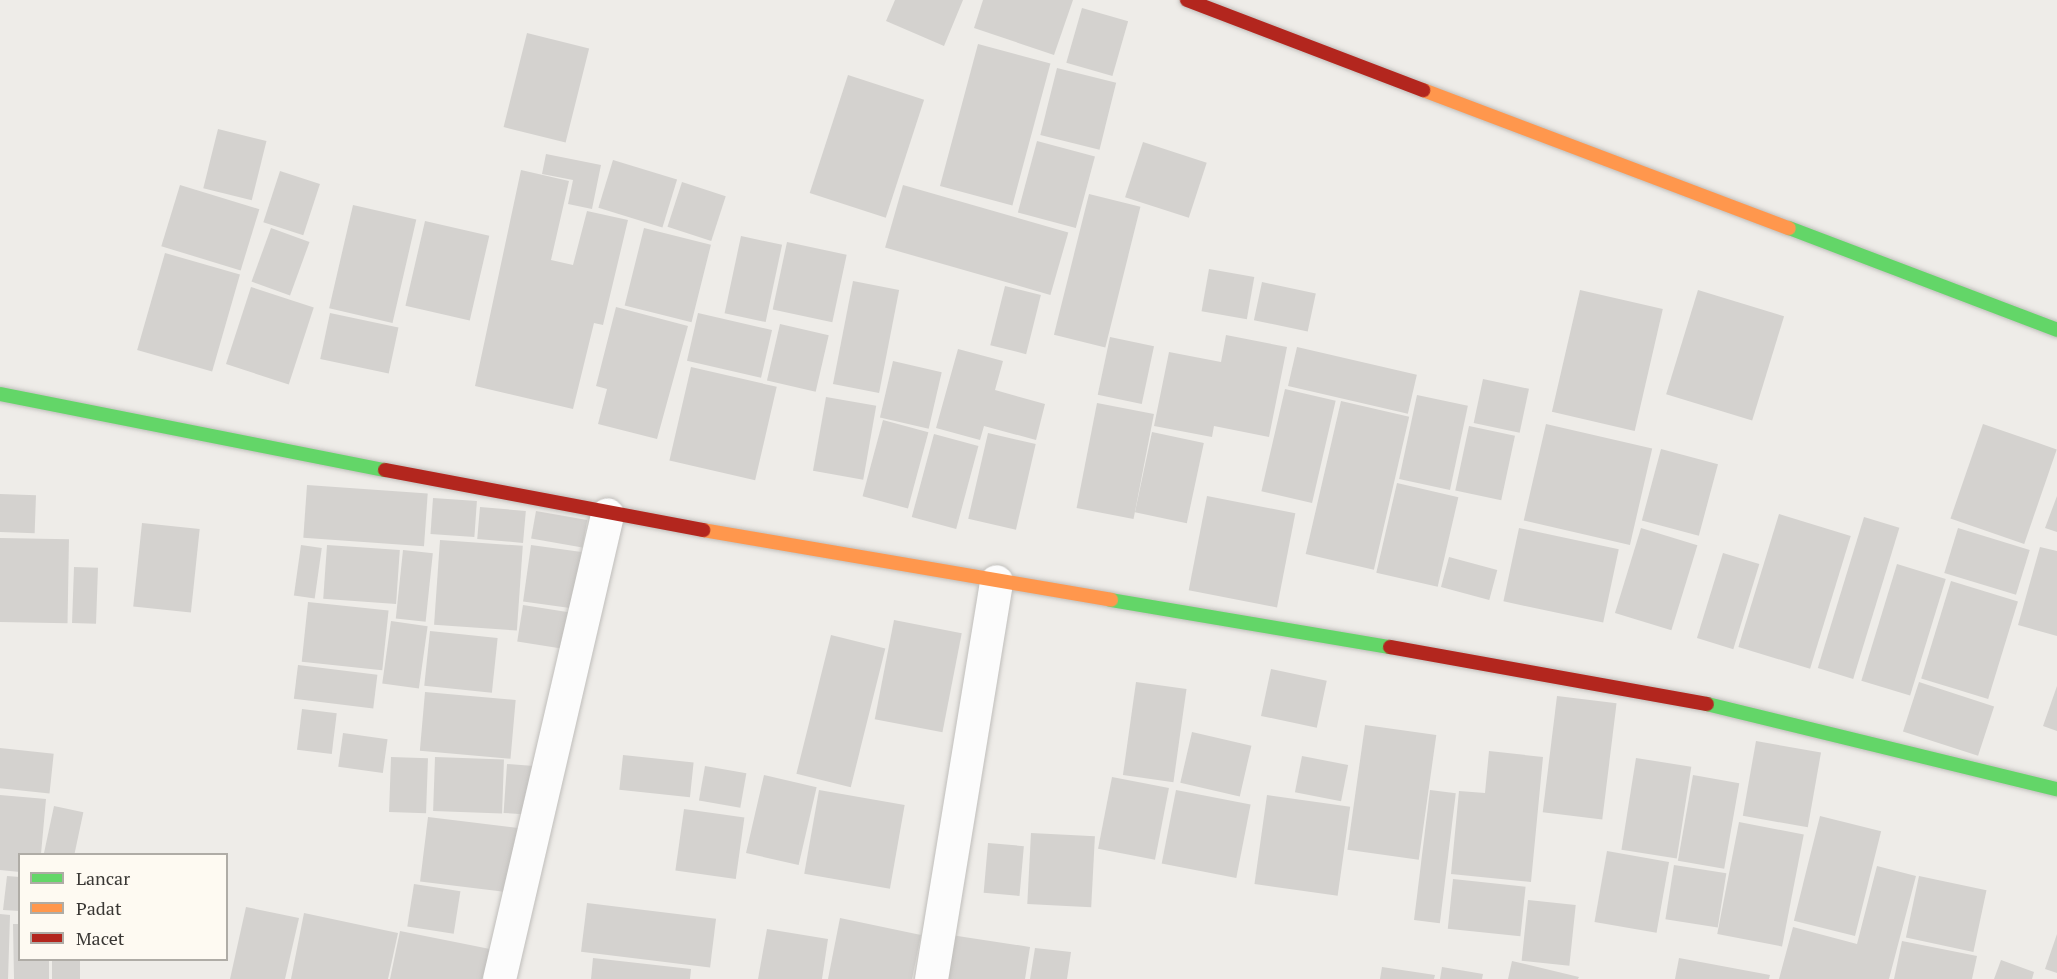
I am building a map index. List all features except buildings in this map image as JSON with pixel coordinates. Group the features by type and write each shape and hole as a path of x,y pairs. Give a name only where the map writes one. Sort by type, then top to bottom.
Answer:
{"street":[{"path":"1187,0 2057,330"},
{"path":"0,394 607,514 1669,695 2057,789"},
{"path":"499,979 607,514"},
{"path":"931,979 996,581"}],"traffic: fast":[{"path":"1789,228 2057,330"},
{"path":"0,394 385,470"},
{"path":"1111,600 1390,647"},
{"path":"1707,704 2057,789"}],"traffic: slow":[{"path":"1423,90 1789,228"},
{"path":"703,530 1111,600"}],"traffic: jam":[{"path":"1187,0 1423,90"},
{"path":"385,470 703,530"},
{"path":"1390,647 1707,704"}]}
